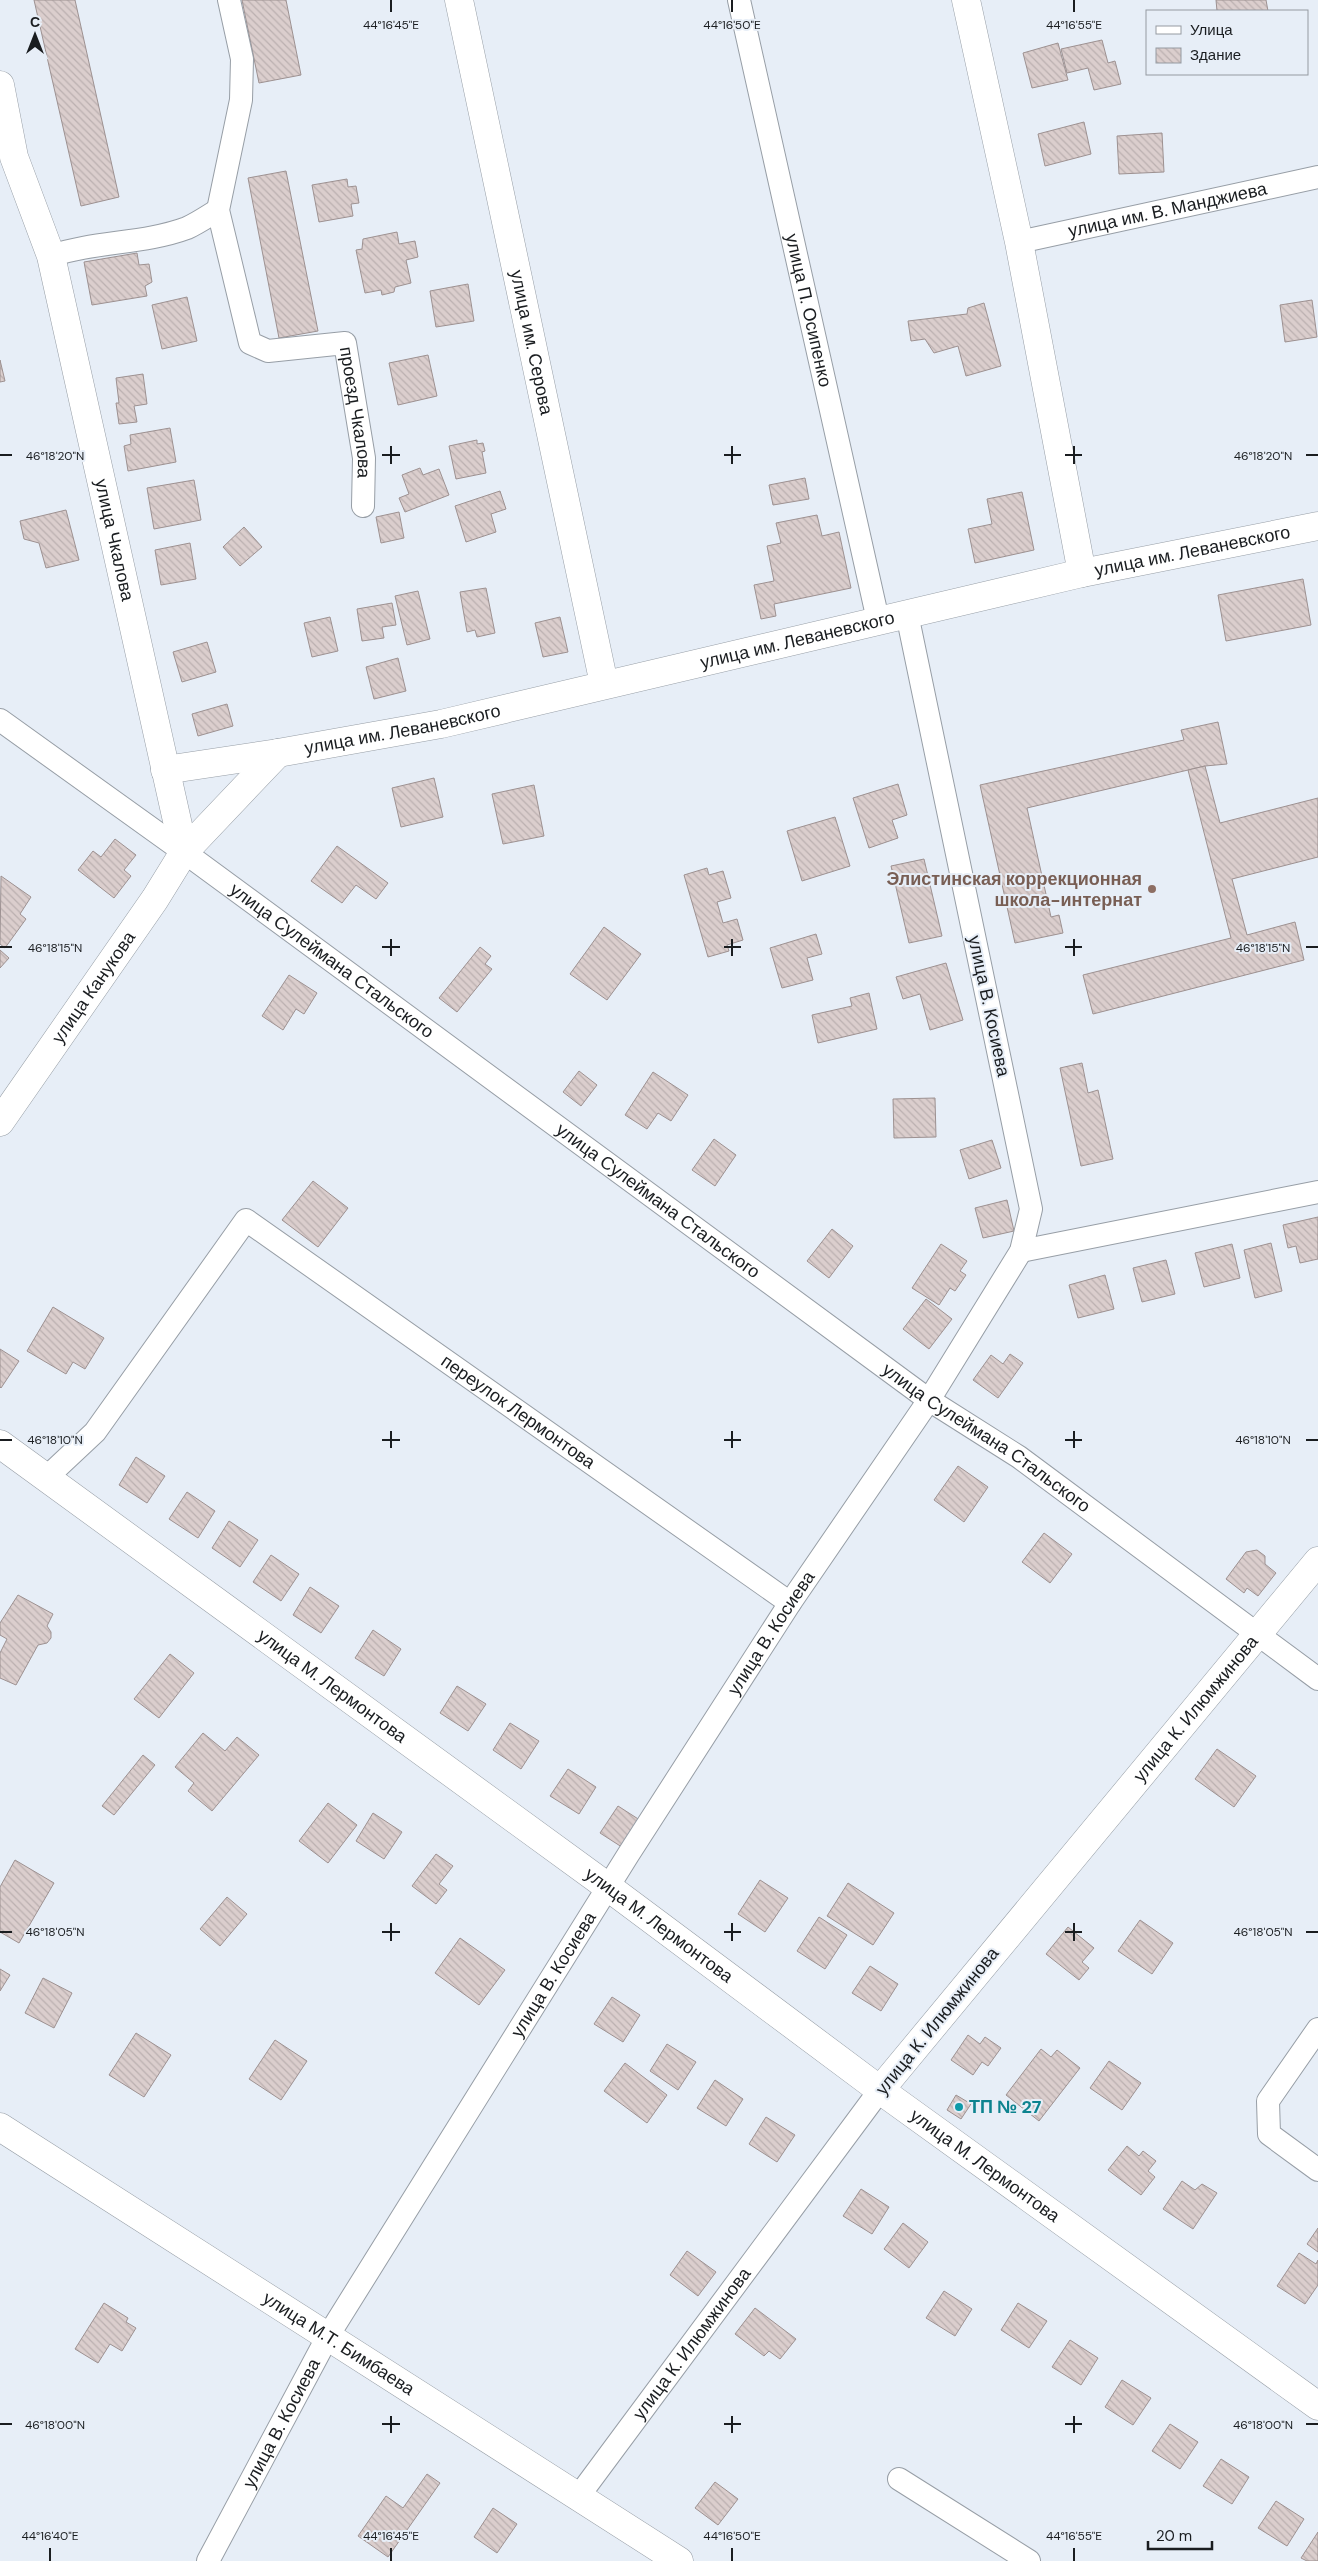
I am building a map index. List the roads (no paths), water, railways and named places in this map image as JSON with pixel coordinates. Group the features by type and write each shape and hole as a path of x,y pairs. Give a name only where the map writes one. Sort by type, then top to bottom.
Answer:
{"street":[{"name":"проезд Чкалова","path":"229,0 242,59 241,100 218,210 250,343 268,352 345,343 364,458 363,506"},
{"name":"улица им. Серова","path":"460,0 604,684"},
{"name":"улица П. Осипенко","path":"740,0 878,620"},
{"path":"966,0 1019,242 1082,573"},
{"name":"улица Чкалова","path":"0,86 7,159 51,256 184,852"},
{"name":"улица им. В. Манджиева","path":"1019,242 1318,178"},
{"path":"51,256 68,250 151,237 188,227 218,210"},
{"name":"улица им. Леваневского","path":"165,770 278,753 441,724 604,684 1082,573 1318,526"},
{"name":"улица В. Косиева","path":"208,2561 328,2336 608,1887 790,1603 929,1400 1021,1251 1031,1209 907,614"},
{"name":"улица Сулеймана Стальского","path":"0,720 184,852 929,1400 1019,1457 1318,1679"},
{"path":"184,852 278,753"},
{"name":"улица Канукова","path":"0,1122 155,900 184,852"},
{"path":"1021,1251 1318,1192"},
{"name":"переулок Лермонтова","path":"47,1477 95,1432 246,1220 790,1603"},
{"name":"улица М. Лермонтова","path":"0,1444 608,1887 880,2090 1318,2406"},
{"name":"улица К. Илюмжинова","path":"578,2497 880,2090 1318,1561"},
{"path":"1318,2029 1268,2101 1270,2134 1318,2170"},
{"name":"улица М.Т. Бимбаева","path":"0,2127 679,2561"},
{"path":"899,2479 1029,2561"}],"place":[{"name":"Элистинская коррекционная школа-интернат","path":"1152,889"},
{"name":"ТП № 27","path":"959,2107"}]}
